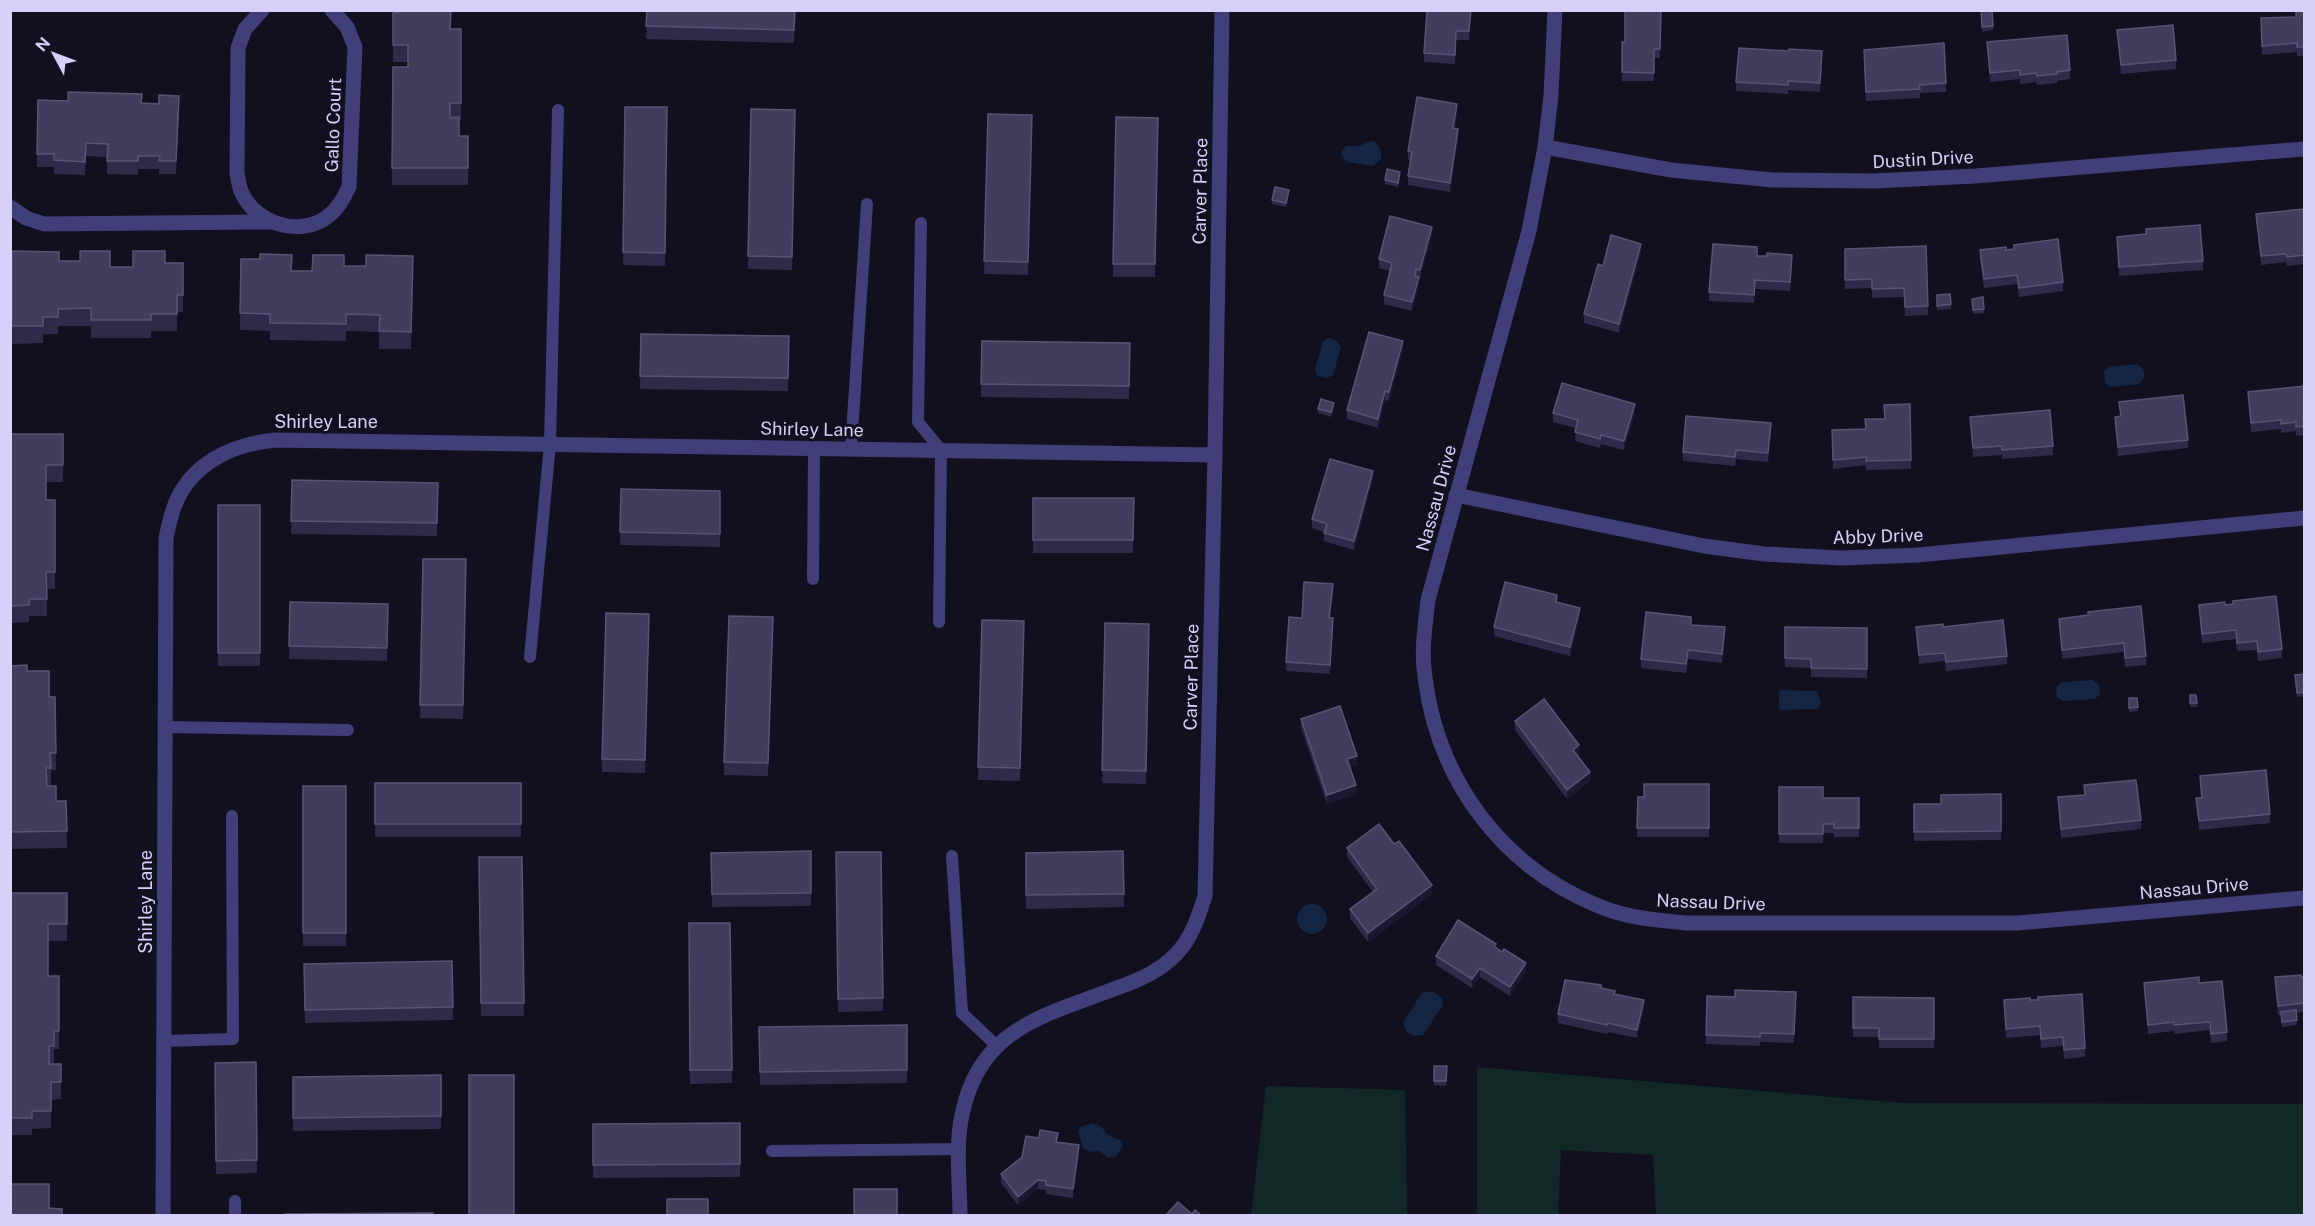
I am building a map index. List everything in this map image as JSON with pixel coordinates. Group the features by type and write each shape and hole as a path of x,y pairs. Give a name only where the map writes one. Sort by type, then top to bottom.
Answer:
{"street":[{"path":"262,10 245,29 238,48 237,173 241,191 252,208 270,222"},
{"name":"Gallo Court","path":"10,207 26,218 44,224 270,222 289,227 308,226 326,218 341,203 349,187 355,47 347,27 332,10"},
{"name":"Carver Place","path":"960,1215 962,1115 971,1085 985,1060 1007,1036 1031,1020 1140,980 1161,968 1182,947 1196,924 1205,896 1222,10"},
{"name":"Nassau Drive","path":"1556,10 1551,96 1545,147 1529,231 1428,600 1424,633 1424,676 1432,722 1452,772 1467,800 1493,834 1524,863 1559,887 1602,908 1643,919 1686,923 2017,923 2304,898"},
{"name":"Dustin Drive","path":"1545,147 1671,170 1772,180 1874,181 1975,176 2304,149"},
{"name":"Shirley Lane","path":"163,1215 166,538 173,508 186,485 202,467 224,452 251,442 276,440 1215,455"},
{"name":"Abby Drive","path":"1456,495 1704,546 1764,554 1841,558 1918,555 2304,518"}],"lane":[{"path":"530,657 550,444 558,110"},
{"path":"851,449 867,204"},
{"path":"921,223 918,422 941,450 939,622"},
{"path":"813,579 814,448"},
{"path":"165,727 348,730"},
{"path":"164,1041 233,1039 232,816"},
{"path":"952,856 962,1013 998,1047"},
{"path":"772,1151 960,1149"},
{"path":"235,1201 235,1215"}],"green space":[{"path":"1477,1067 1903,1103 2304,1104 2304,1215 1656,1215 1653,1155 1561,1150 1558,1215 1477,1215"},
{"path":"1266,1086 1405,1090 1407,1215 1251,1215"}],"water":[{"path":"1373,141 1380,148 1381,159 1373,166 1347,162 1342,156 1341,152 1346,146 1360,146"},
{"path":"1328,338 1336,340 1341,347 1333,375 1327,378 1318,376 1315,370 1323,342"},
{"path":"2137,364 2143,369 2145,377 2139,384 2111,387 2105,383 2104,372 2109,367"},
{"path":"2093,680 2099,685 2100,694 2095,699 2063,701 2057,697 2056,688 2061,682"},
{"path":"1779,690 1817,691 1821,702 1817,709 1779,710"},
{"path":"1312,904 1322,909 1327,919 1322,929 1312,934 1302,929 1297,919 1302,909"},
{"path":"1433,991 1442,998 1443,1005 1423,1035 1414,1036 1406,1031 1403,1022 1422,993"},
{"path":"1093,1123 1102,1127 1106,1134 1120,1140 1123,1146 1116,1156 1109,1158 1099,1151 1091,1152 1084,1149 1078,1133 1080,1127"}],"building":[{"path":"398,10 451,10 450,29 461,29 461,103 450,103 450,118 459,117 459,136 468,136 468,168 392,168 393,67 408,67 408,45 393,45 393,13 398,13"},
{"path":"647,10 795,10 794,30 646,26"},
{"path":"1427,10 1471,10 1469,31 1456,31 1455,55 1424,53"},
{"path":"1625,10 1661,10 1660,49 1654,49 1654,73 1622,72"},
{"path":"1981,10 1992,10 1993,26 1982,27"},
{"path":"2296,10 2304,10 2304,47 2297,47 2297,43 2262,46 2261,18 2296,17"},
{"path":"2173,25 2176,60 2121,65 2117,30"},
{"path":"2067,35 2070,70 2037,76 2036,73 2020,75 2020,70 1990,73 1987,42"},
{"path":"1944,43 1946,83 1919,85 1920,89 1866,92 1864,50"},
{"path":"1739,48 1822,51 1820,83 1788,81 1788,85 1736,82"},
{"path":"68,92 142,94 141,103 159,104 159,95 179,96 176,161 159,161 160,156 138,156 138,161 107,161 108,144 86,143 85,162 54,160 54,154 37,154 38,100 68,101"},
{"path":"1417,97 1457,104 1453,128 1458,129 1450,183 1408,176 1412,152 1408,151"},
{"path":"625,107 667,107 665,253 623,252"},
{"path":"751,109 795,110 792,257 748,256"},
{"path":"988,114 1032,115 1028,262 984,261"},
{"path":"1116,117 1158,118 1155,264 1113,264"},
{"path":"1387,169 1400,172 1398,183 1385,180"},
{"path":"1275,187 1289,190 1286,203 1272,200"},
{"path":"2304,209 2304,255 2261,256 2256,214"},
{"path":"1390,216 1432,227 1420,270 1416,269 1415,276 1419,277 1412,302 1384,295 1392,263 1379,259"},
{"path":"2200,225 2203,261 2119,267 2117,237 2146,234 2146,229"},
{"path":"1611,235 1641,244 1619,324 1584,314 1598,264 1603,266"},
{"path":"2058,239 2063,282 2019,288 2017,275 1984,279 1980,250 2006,247 2006,250 2014,249 2014,245"},
{"path":"1713,244 1757,247 1757,256 1767,256 1767,253 1792,255 1790,282 1755,280 1754,295 1709,292"},
{"path":"1926,246 1928,306 1905,307 1904,288 1872,289 1872,279 1845,280 1845,249"},
{"path":"12,251 59,252 59,261 80,261 80,251 110,251 110,267 133,267 133,251 165,251 165,263 183,263 183,295 177,295 177,314 151,314 151,320 91,320 91,308 58,309 58,317 43,317 43,326 12,326"},
{"path":"260,254 292,255 291,271 312,271 313,255 344,255 344,266 366,266 366,255 413,256 411,332 379,331 380,315 346,314 346,324 270,323 270,314 240,313 241,259 260,259"},
{"path":"1950,294 1951,304 1937,306 1937,295"},
{"path":"1983,297 1984,309 1973,310 1972,299"},
{"path":"1369,332 1403,341 1389,392 1385,391 1378,419 1347,410"},
{"path":"641,334 789,336 788,378 640,376"},
{"path":"982,341 1130,343 1129,386 981,384"},
{"path":"1562,383 1635,404 1624,441 1601,435 1600,439 1575,432 1578,420 1553,413"},
{"path":"2304,386 2304,426 2296,427 2296,422 2281,424 2281,420 2251,423 2248,392"},
{"path":"2183,395 2188,440 2118,447 2115,417 2121,416 2119,402"},
{"path":"1321,399 1334,403 1331,412 1318,409"},
{"path":"1910,404 1911,460 1866,461 1867,457 1833,460 1832,430 1866,429 1865,419 1885,419 1884,405"},
{"path":"2050,410 2053,446 2002,450 2002,446 1973,448 1970,417"},
{"path":"1686,416 1771,423 1768,453 1736,450 1735,457 1683,452"},
{"path":"10,434 63,434 63,465 46,465 46,500 55,500 55,572 46,572 47,599 29,599 29,605 10,606"},
{"path":"1330,459 1373,471 1354,541 1324,533 1327,524 1312,519"},
{"path":"292,480 438,483 437,523 291,521"},
{"path":"621,489 720,491 720,534 620,532"},
{"path":"1033,498 1134,498 1133,540 1033,540"},
{"path":"218,505 260,505 260,653 218,653"},
{"path":"423,559 466,559 463,705 420,705"},
{"path":"1304,582 1333,584 1329,618 1333,618 1330,665 1286,662 1289,617 1302,618"},
{"path":"1505,582 1557,595 1556,602 1580,608 1570,647 1494,627"},
{"path":"2276,596 2282,649 2258,652 2257,641 2237,643 2236,630 2202,634 2199,605 2225,602 2225,605 2233,604 2233,601"},
{"path":"290,602 388,604 387,648 289,646"},
{"path":"2141,606 2146,656 2125,658 2124,643 2062,650 2059,619 2088,615 2088,612"},
{"path":"1646,612 1691,617 1691,625 1725,627 1722,654 1688,650 1686,664 1641,659"},
{"path":"606,613 649,614 645,760 602,759"},
{"path":"729,616 773,617 768,763 724,762"},
{"path":"982,620 1024,621 1020,768 978,767"},
{"path":"2003,620 2007,656 1946,662 1945,653 1919,655 1916,627 1943,624 1943,627"},
{"path":"1105,623 1149,624 1146,771 1102,770"},
{"path":"1785,627 1867,628 1867,669 1811,668 1811,659 1785,658"},
{"path":"27,665 27,671 49,671 49,697 55,697 56,753 50,753 51,768 46,768 47,786 56,786 56,801 66,801 67,831 10,832 10,666"},
{"path":"2304,674 2304,692 2297,693 2295,675"},
{"path":"2190,695 2196,695 2197,703 2190,703"},
{"path":"2129,698 2137,698 2138,707 2129,708"},
{"path":"1544,699 1579,745 1573,750 1590,772 1567,790 1515,721"},
{"path":"1340,706 1357,756 1347,759 1356,785 1327,795 1301,719"},
{"path":"2266,770 2270,814 2199,821 2196,798 2202,798 2200,776"},
{"path":"2136,780 2141,820 2061,829 2058,797 2085,795 2084,785"},
{"path":"375,783 521,783 521,824 375,824"},
{"path":"1644,784 1709,784 1709,828 1637,828 1638,797 1644,797"},
{"path":"303,786 346,786 346,933 303,933"},
{"path":"1779,787 1823,787 1823,798 1859,798 1859,828 1834,828 1834,824 1823,824 1823,834 1779,834"},
{"path":"2001,794 2001,831 1914,832 1914,804 1941,804 1941,795"},
{"path":"1379,824 1394,844 1399,841 1432,885 1368,933 1350,909 1377,889 1347,848"},
{"path":"811,851 811,893 712,894 711,853"},
{"path":"1123,851 1124,894 1026,895 1026,853"},
{"path":"836,852 881,852 883,998 838,999"},
{"path":"479,857 522,857 524,1003 481,1003"},
{"path":"10,893 67,893 67,924 48,924 48,976 59,976 59,1031 54,1032 54,1046 49,1046 49,1064 61,1064 61,1082 51,1082 51,1111 32,1111 32,1118 10,1118"},
{"path":"1458,920 1496,944 1494,946 1502,952 1504,949 1526,963 1510,987 1480,968 1472,979 1436,956"},
{"path":"689,923 730,923 732,1070 690,1070"},
{"path":"452,961 453,1007 305,1010 304,964"},
{"path":"2301,975 2304,977 2304,1003 2278,1006 2275,977"},
{"path":"2199,977 2199,983 2222,981 2227,1032 2211,1034 2210,1022 2148,1025 2144,983"},
{"path":"1565,980 1601,985 1601,988 1615,991 1614,994 1644,1000 1637,1030 1558,1014"},
{"path":"1735,990 1796,992 1794,1034 1760,1033 1760,1037 1706,1035 1707,996 1735,997"},
{"path":"2082,994 2085,1048 2064,1050 2063,1037 2041,1039 2040,1026 2006,1029 2004,1000 2030,998 2030,1000 2038,1000 2038,997"},
{"path":"1853,997 1934,998 1934,1039 1879,1039 1879,1028 1853,1028"},
{"path":"2296,1010 2297,1020 2282,1022 2281,1012"},
{"path":"907,1025 907,1070 760,1072 759,1027"},
{"path":"256,1062 257,1160 216,1161 215,1063"},
{"path":"1434,1066 1447,1066 1446,1081 1434,1081"},
{"path":"441,1075 441,1116 293,1118 293,1077"},
{"path":"469,1075 514,1075 514,1215 469,1215"},
{"path":"740,1123 740,1164 593,1165 593,1124"},
{"path":"1040,1130 1058,1133 1056,1142 1079,1145 1073,1189 1046,1185 1046,1181 1038,1180 1018,1197 1001,1174 1022,1157 1026,1136 1039,1138"},
{"path":"10,1184 49,1184 49,1208 62,1209 62,1215 10,1215"},
{"path":"854,1189 897,1189 897,1215 854,1215"},
{"path":"667,1199 708,1199 708,1215 667,1215"},
{"path":"1178,1202 1192,1214 1195,1210 1201,1215 1166,1215"},
{"path":"433,1213 433,1215 285,1215 285,1214"}]}
